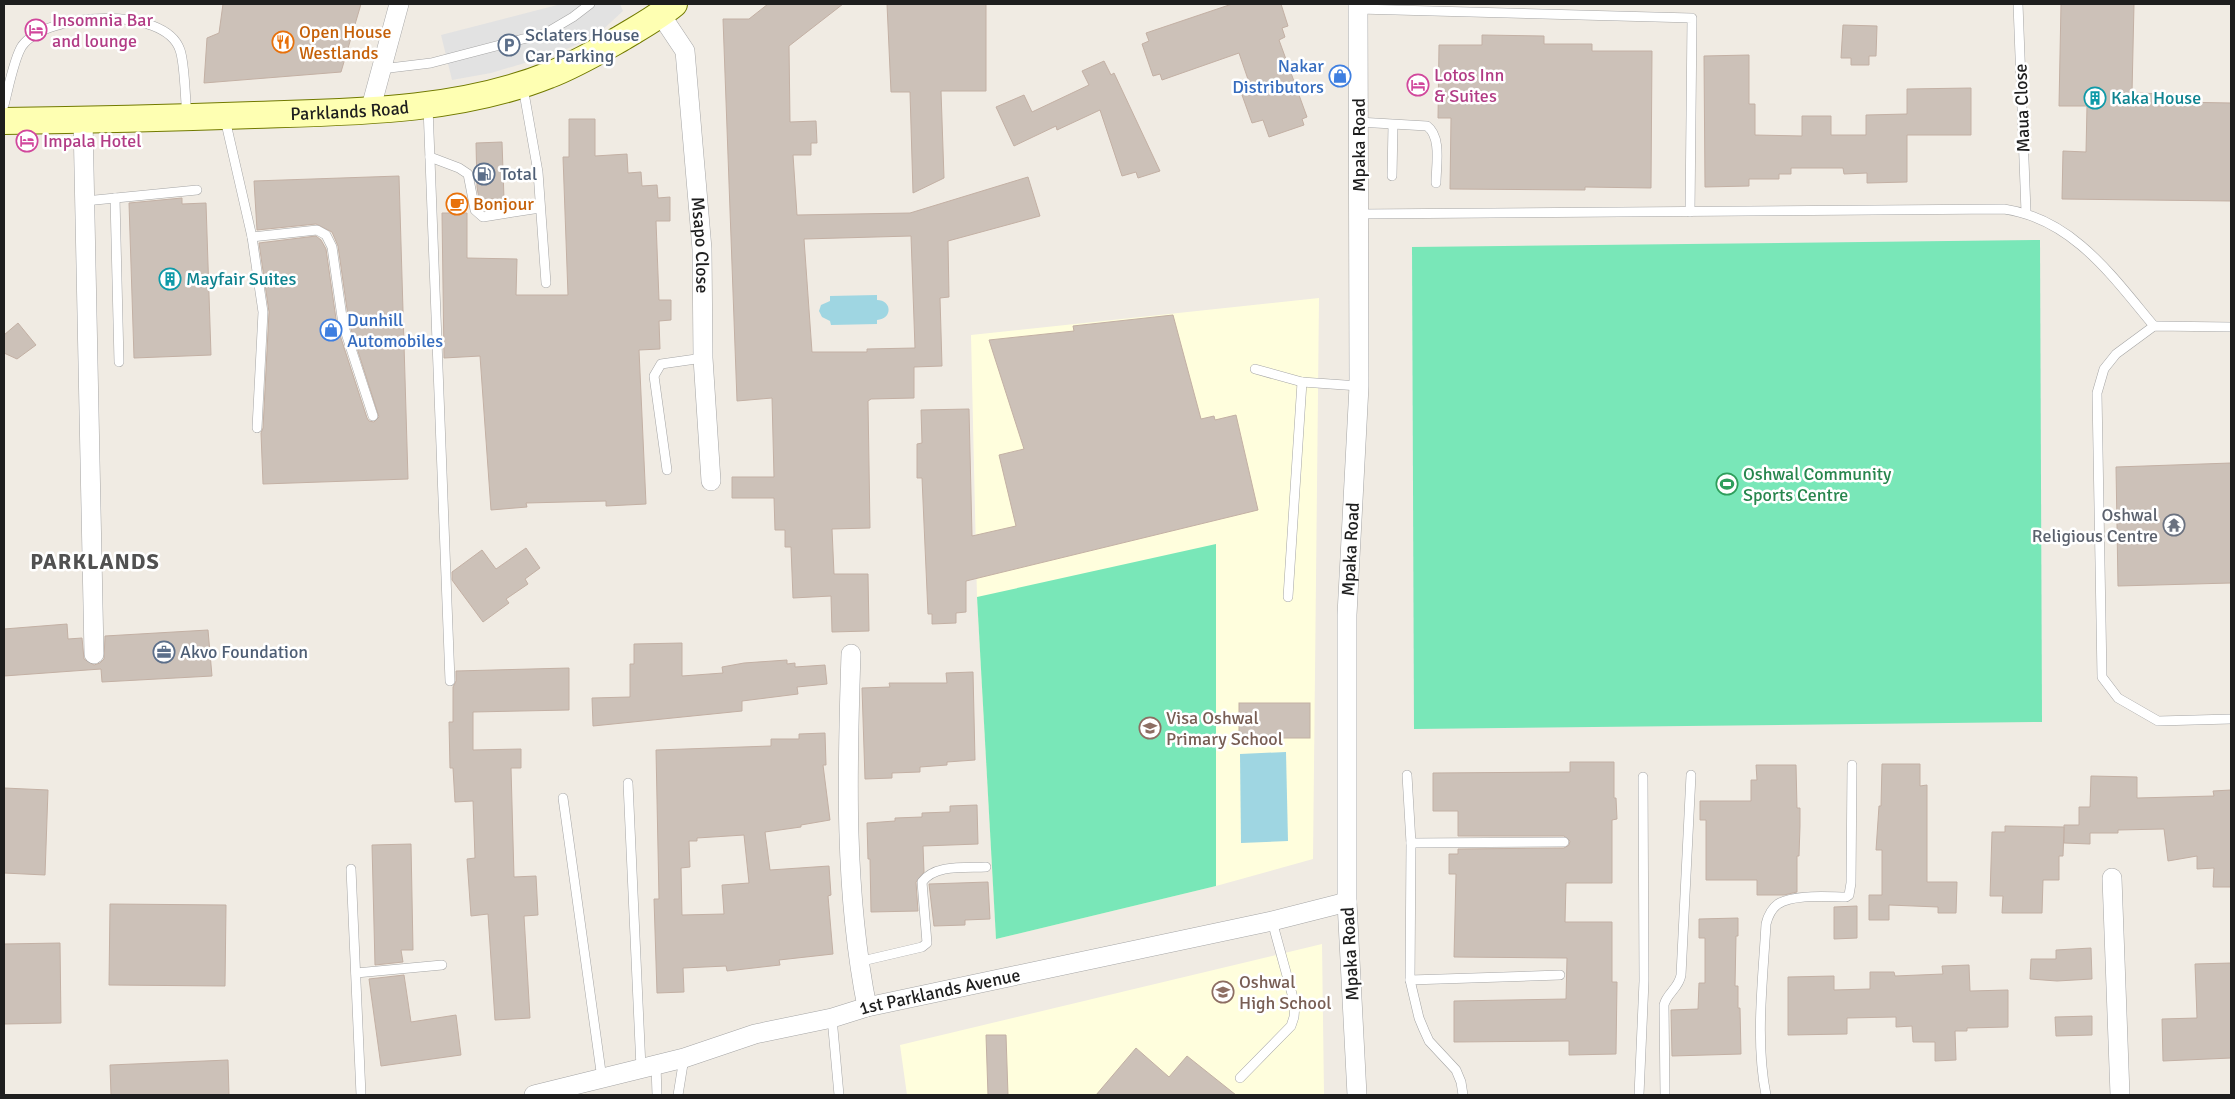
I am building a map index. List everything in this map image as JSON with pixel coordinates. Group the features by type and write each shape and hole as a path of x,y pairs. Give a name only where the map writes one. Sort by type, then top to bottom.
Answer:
{"main road":[{"name":"Parklands Road","path":"4,121 187,118 370,111 454,101 523,84 550,75 598,51 667,9"}],"street":[{"path":"370,111 399,4"},
{"name":"Mpaka Road","path":"1357,1095 1347,902 1347,615 1358,386 1358,6"},
{"name":"Msapo Close","path":"667,9 685,51 702,249 703,358 711,481"},
{"path":"83,120 94,654"},
{"path":"851,654 849,723 850,881 858,962 867,1007"},
{"path":"2112,878 2120,1095"},
{"name":"1st Parklands Avenue","path":"534,1095 684,1058 755,1034 832,1018 867,1007 1272,921 1347,902"}],"lane":[{"path":"381,69 431,63 546,33 590,4"},
{"name":"Maua Close","path":"2018,4 2026,212"},
{"path":"1358,6 1692,18 1690,212"},
{"path":"4,105 23,46 42,30 90,18 139,20 170,35 180,50 187,118"},
{"path":"523,84 538,172 546,283"},
{"path":"428,104 450,681"},
{"path":"225,116 252,237 263,312 257,428"},
{"path":"1358,122 1427,126 1432,130 1436,138 1436,183"},
{"path":"1392,176 1393,125"},
{"path":"430,158 459,168 468,174 475,210 483,217 540,208"},
{"path":"85,201 197,190"},
{"path":"115,198 119,362"},
{"path":"1359,214 2004,209 2026,212 2075,239 2107,270 2154,326"},
{"path":"252,237 317,230 326,235 332,247 343,324 373,416"},
{"path":"2231,327 2154,326 2116,354 2104,369 2097,393 2102,677 2118,698 2158,721 2231,719"},
{"path":"667,470 654,376 661,364 703,358"},
{"path":"1256,369 1302,382 1358,386"},
{"path":"1288,597 1302,382"},
{"path":"1766,1095 1763,1080 1761,1024 1766,924 1769,914 1783,902 1819,896 1846,897 1849,895 1851,883 1852,765"},
{"path":"1408,774 1411,843 1410,980 1419,1018 1429,1041 1456,1070 1462,1082 1463,1095"},
{"path":"1665,1095 1664,1005 1666,996 1680,983 1681,975 1691,775"},
{"path":"1639,1095 1644,981 1643,777"},
{"path":"628,783 649,1066 657,1095"},
{"path":"563,798 602,1079"},
{"path":"1411,843 1564,842"},
{"path":"858,962 922,947 927,942 922,882 927,875 936,870 986,867"},
{"path":"350,869 361,1095"},
{"path":"1240,1078 1291,1026 1294,1017 1295,1005 1272,921"},
{"path":"356,973 442,964"},
{"path":"1410,980 1560,975"},
{"path":"832,1018 839,1095"},
{"path":"678,1095 684,1058"}],"shaded area":[{"name":"Sclaters House Car Parking","path":"561,4 620,4 623,11 596,36 555,54 491,73 452,80 441,35"},
{"name":"Visa Oshwal Primary School","path":"1319,298 1313,859 1216,886 996,939 977,597 971,335"},
{"name":"Oshwal High School","path":"1322,944 1324,1095 907,1095 900,1045"}],"green space":[{"name":"Oshwal Community Sports Centre","path":"2040,240 2042,722 1414,729 1412,247"},
{"path":"1216,544 1216,886 996,939 977,597"}],"water":[{"path":"877,295 877,300 886,303 889,310 886,316 877,320 877,324 831,325 830,321 822,317 819,311 821,305 830,301 830,296"},
{"path":"1286,752 1288,841 1241,843 1240,754"}],"building":[{"path":"223,4 361,4 341,72 204,83 207,38 219,33"},
{"path":"768,4 843,4 789,46 790,122 816,121 817,143 811,143 811,155 793,155 797,215 910,213 1028,177 1040,216 948,241 949,297 940,298 942,366 914,367 914,398 871,399 868,401 870,528 832,529 834,574 868,574 869,631 832,632 831,596 793,598 791,547 785,547 785,530 775,530 774,498 732,498 732,477 774,477 772,398 737,401 723,19 749,19","holes":["911,236 915,348 867,349 867,352 812,352 804,239"]},
{"path":"887,4 986,4 986,91 941,91 944,178 913,193 910,92 891,92"},
{"path":"1232,4 1281,4 1288,26 1282,28 1285,37 1279,40 1307,117 1302,119 1304,125 1269,137 1263,120 1252,123 1242,95 1252,91 1239,53 1162,80 1160,74 1153,76 1142,44 1149,41 1146,33"},
{"name":"Kaka House","path":"2061,4 2134,4 2132,93 2176,94 2176,102 2231,103 2231,201 2062,199 2063,151 2086,152 2087,106 2059,106"},
{"path":"1843,25 1877,26 1876,56 1869,56 1869,65 1851,65 1851,58 1841,58"},
{"path":"1482,35 1544,36 1544,44 1592,44 1592,51 1652,51 1651,188 1585,187 1585,190 1450,189 1451,118 1438,118 1439,45 1482,45"},
{"path":"1749,55 1749,104 1755,104 1755,135 1802,136 1802,116 1831,116 1831,135 1866,135 1866,115 1907,114 1907,89 1971,88 1971,135 1907,135 1907,182 1867,183 1867,173 1844,174 1843,168 1791,168 1791,174 1779,174 1779,179 1749,179 1749,186 1705,187 1704,56"},
{"path":"1104,61 1111,75 1114,73 1160,171 1138,178 1136,172 1122,176 1100,110 1057,130 1056,126 1014,146 996,107 1024,95 1032,112 1089,85 1082,71"},
{"path":"569,119 595,119 595,156 627,154 628,173 641,172 642,186 657,185 658,198 670,197 670,221 656,221 659,300 671,300 671,320 659,321 660,349 639,350 646,504 606,506 606,501 526,503 527,507 491,510 480,356 444,358 442,213 467,213 467,258 517,259 516,295 568,295 563,157 569,157"},
{"path":"502,142 504,199 479,199 476,143"},
{"name":"Dunhill Automobiles","path":"399,176 408,479 263,484 261,433 263,428 269,312 259,243 316,236 321,240 326,249 337,326 367,418 369,421 374,422 379,417 349,323 338,246 332,232 316,224 257,230 254,181"},
{"name":"Mayfair Suites","path":"182,198 182,204 206,203 211,355 134,358 129,203"},
{"path":"1173,315 1201,419 1214,416 1215,420 1236,415 1258,510 966,581 966,612 956,613 956,623 932,624 932,614 928,614 922,478 917,478 917,444 922,443 921,410 969,409 972,536 1016,526 999,455 1024,449 989,340 1074,331 1073,326"},
{"path":"18,323 36,345 17,359 4,353 4,335"},
{"name":"Oshwal Religious Centre","path":"2231,463 2231,583 2118,586 2116,467"},
{"path":"526,548 540,568 525,579 528,584 506,599 509,603 483,622 452,580 452,572 482,550 496,569"},
{"path":"67,624 68,639 82,638 84,659 94,665 104,659 105,636 208,630 212,676 102,682 101,669 4,676 4,629"},
{"path":"682,643 682,676 723,673 722,667 744,663 787,660 787,664 795,663 795,667 825,665 827,684 797,687 798,694 742,701 742,711 593,726 592,698 630,697 630,664 634,664 634,644"},
{"path":"569,668 569,710 473,712 473,750 521,749 521,768 511,768 514,877 536,876 538,915 524,916 530,1018 495,1020 488,914 471,916 467,859 475,858 473,801 455,802 453,768 450,768 449,722 453,722 453,687 456,681 456,671"},
{"path":"973,672 975,760 947,762 947,765 920,767 920,772 892,773 892,778 865,779 862,688 890,687 889,683 947,683 946,673"},
{"path":"1239,703 1310,703 1310,738 1239,738"},
{"path":"825,733 826,765 823,765 830,820 801,825 801,827 765,832 770,870 829,866 831,895 828,896 833,954 779,960 780,965 727,971 726,966 683,968 684,992 657,993 654,899 659,899 656,750 771,746 771,739 799,739 799,734","holes":["744,835 749,883 722,885 724,914 682,915 681,868 690,867 689,841 697,841 697,838"]},
{"path":"1570,762 1614,762 1614,798 1616,798 1617,819 1612,820 1612,883 1566,883 1565,922 1612,922 1612,982 1617,982 1616,1054 1569,1055 1569,1041 1454,1042 1454,1001 1566,999 1567,958 1454,957 1456,874 1449,874 1449,854 1458,854 1458,849 1564,848 1569,845 1570,841 1564,836 1458,836 1458,811 1433,811 1433,773 1570,772"},
{"path":"1882,764 1920,764 1920,786 1927,785 1927,882 1957,882 1956,913 1938,913 1938,907 1889,905 1889,920 1869,920 1869,895 1882,895 1882,850 1876,850 1879,806 1881,806"},
{"path":"1756,765 1796,765 1797,808 1800,808 1797,892 1784,895 1757,895 1757,880 1706,880 1706,820 1700,820 1700,801 1751,801 1751,780 1757,780"},
{"path":"2091,776 2137,777 2137,798 2214,796 2213,791 2231,790 2231,887 2213,887 2214,868 2197,869 2197,856 2168,861 2164,829 2118,830 2118,833 2090,833 2090,844 2064,843 2064,825 2079,825 2079,807 2090,807"},
{"path":"4,788 48,790 45,875 4,873"},
{"path":"977,805 978,844 923,846 924,872 916,882 918,911 871,912 867,823 895,821 895,818 922,817 922,813 950,812 950,806"},
{"path":"2005,826 2064,827 2063,856 2059,856 2059,880 2043,880 2042,913 2002,913 2003,896 1990,896 1992,832 2005,832"},
{"path":"411,844 413,950 401,950 403,962 375,965 372,845"},
{"path":"988,882 990,919 965,920 965,925 934,926 929,884"},
{"path":"110,904 226,905 225,986 109,985"},
{"path":"1857,906 1857,938 1834,939 1834,907"},
{"path":"1738,918 1735,986 1738,986 1738,1008 1740,1008 1741,1054 1672,1056 1671,1010 1698,1009 1699,983 1705,983 1705,938 1699,938 1699,919"},
{"path":"60,943 61,1023 4,1024 4,944"},
{"path":"2091,948 2092,979 2057,981 2030,979 2031,959 2056,959 2056,950"},
{"path":"2231,963 2231,1058 2163,1061 2162,1019 2197,1018 2195,964"},
{"path":"1969,965 1970,991 2008,990 2008,1027 1967,1028 1967,1031 1955,1031 1956,1060 1935,1061 1935,1042 1913,1042 1912,1026 1896,1027 1896,1017 1847,1018 1847,1034 1788,1035 1788,977 1834,976 1834,990 1870,989 1870,972 1894,972 1895,976 1943,974 1942,966"},
{"path":"404,975 411,1022 456,1015 461,1055 381,1066 369,979"},
{"path":"2092,1016 2092,1035 2056,1036 2055,1017"},
{"path":"986,1035 1006,1035 1008,1095 988,1095"},
{"path":"1136,1048 1169,1077 1187,1056 1236,1095 1096,1095"},
{"path":"228,1060 229,1095 111,1095 110,1065"}],"place":[{"name":"Insomnia Bar and lounge","path":"36,30"},
{"name":"Open House Westlands","path":"283,42"},
{"name":"Sclaters House Car Parking","path":"509,45"},
{"name":"Nakar Distributors","path":"1340,76"},
{"name":"Lotos Inn & Suites","path":"1418,85"},
{"name":"Kaka House","path":"2095,98"},
{"name":"Impala Hotel","path":"27,141"},
{"name":"Total","path":"484,174"},
{"name":"Bonjour","path":"457,204"},
{"name":"Mayfair Suites","path":"170,279"},
{"name":"Dunhill Automobiles","path":"331,330"},
{"name":"Oshwal Community Sports Centre","path":"1727,484"},
{"name":"Oshwal Religious Centre","path":"2174,525"},
{"name":"Akvo Foundation","path":"164,652"},
{"name":"Visa Oshwal Primary School","path":"1150,728"},
{"name":"Oshwal High School","path":"1223,992"}],"district":[{"name":"PARKLANDS","path":"95,561"}]}
